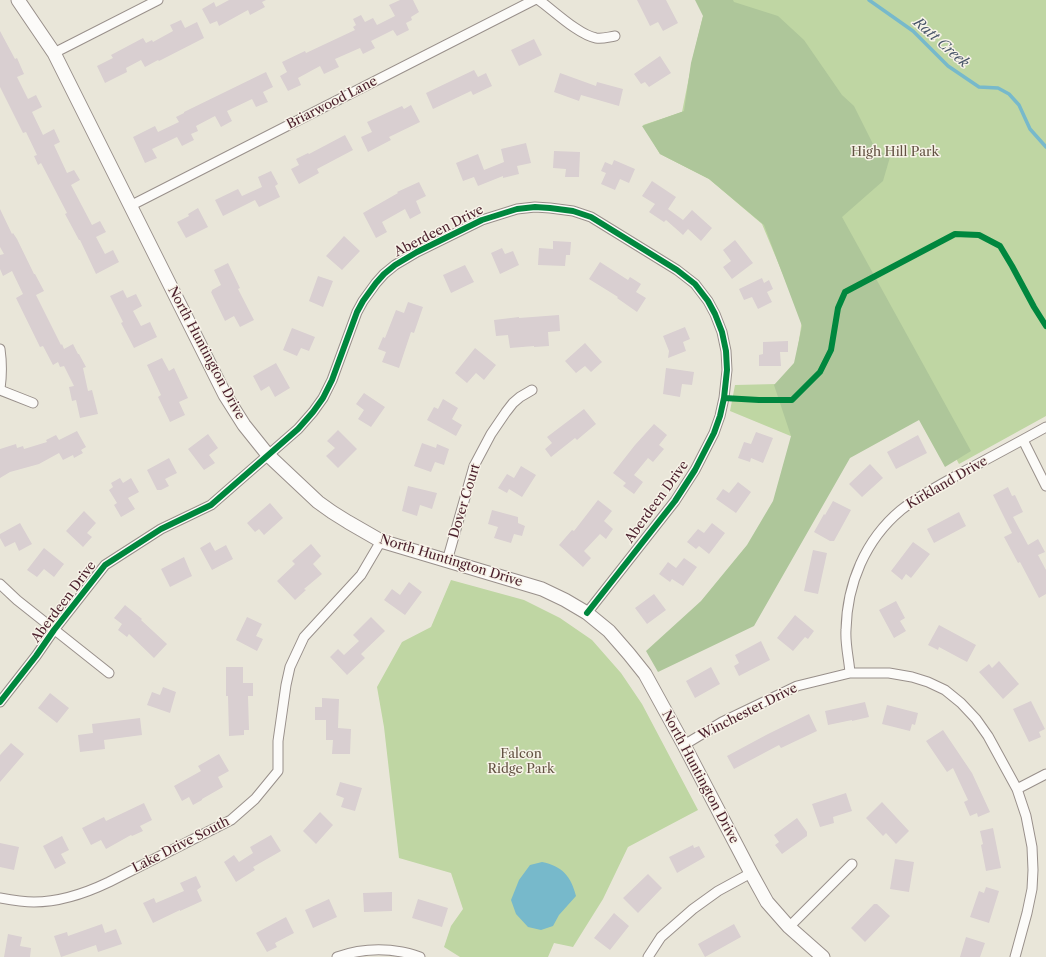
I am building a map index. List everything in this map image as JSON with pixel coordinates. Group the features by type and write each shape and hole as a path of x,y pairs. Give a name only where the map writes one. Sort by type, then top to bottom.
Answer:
{"street":[{"name":"North Huntington Drive","path":"18,0 54,53 225,395 244,425 268,455 318,502 381,541 542,589 587,613 609,631 645,674 767,902 790,927 823,957"},
{"path":"54,53 158,0"},
{"name":"Briarwood Lane","path":"130,206 534,0"},
{"path":"540,0 581,32 594,38 615,36"},
{"name":"Aberdeen Drive","path":"0,702 104,565 161,529 211,505 298,429 323,398 332,380 357,312 380,278 395,265 416,252 482,220 517,209 535,207 550,208 573,211 591,217 678,270 694,284 708,301 722,332 726,351 727,370 724,398 720,416 714,433 695,470 675,501 587,613"},
{"path":"0,349 2,361 0,390 33,403"},
{"name":"Dover Court","path":"447,561 474,466 491,434 506,412 520,397 532,390"},
{"name":"Kirkland Drive","path":"850,673 846,631 851,588 865,553 886,523 916,499 1046,427"},
{"path":"1023,440 1046,486"},
{"name":"Lake Drive South","path":"0,898 18,902 41,902 53,901 90,891 231,820 255,799 278,771 278,741 286,685 290,667 304,638 361,575 381,541"},
{"path":"0,584 17,600 109,673"},
{"name":"Winchester Drive","path":"684,745 722,722 798,686 850,673 889,674 912,677 928,682 945,690 961,703 976,719 988,736 1017,789 1026,816 1032,847 1032,889 1015,957"},
{"path":"1017,789 1046,774"},
{"path":"790,927 852,864"},
{"path":"648,957 661,937 693,909 718,891 751,873"},
{"path":"337,957 352,952 374,950 401,952 420,957"}],"green space":[{"path":"695,0 733,0 734,2 778,16 804,40 842,95 854,106 875,148 890,157 883,181 842,217 971,451 945,467 919,420 850,458 754,626 658,672 646,651 701,601 747,545 773,501 791,436 774,385 794,363 802,326 764,225 709,179 660,154 642,126 684,111 691,63 703,16"},
{"name":"High Hill Park","path":"698,0 1046,0 1046,416 959,464 912,376 793,437 730,411 735,385 777,384 796,361 802,320 762,224 709,179 660,154 643,125 682,112 704,12"},
{"name":"Falcon Ridge Park","path":"451,580 524,600 560,618 592,640 621,673 642,704 698,810 628,847 603,899 573,947 554,943 548,957 460,957 444,947 451,926 463,909 451,873 399,858 384,727 377,687 402,642 431,627"}],"water":[{"path":"542,862 555,866 565,873 574,889 576,896 559,915 553,926 541,930 528,927 516,914 511,900 519,880 530,865"}],"building":[{"path":"229,0 266,0 262,2 265,7 250,15 248,10 219,26 217,21 210,24 202,9 214,2 216,7"},
{"path":"400,0 413,0 419,12 411,17 412,20 406,23 409,30 397,36 393,30 371,41 375,48 363,54 360,48 335,59 339,67 324,74 320,66 298,78 301,85 288,91 280,76 287,72 282,62 305,51 306,53 355,30 353,27 356,25 353,19 361,15 365,22 373,18 377,25 395,16 389,5"},
{"path":"637,0 666,0 678,23 663,31 658,22 650,26"},
{"path":"181,20 185,28 197,22 204,38 145,67 141,60 126,68 127,72 105,83 97,66 113,58 111,55 143,38 146,43 152,40 153,42 173,31 170,25"},
{"path":"0,31 15,59 17,58 24,74 17,77 28,99 36,95 42,107 32,112 43,135 54,129 60,142 54,145 67,173 74,170 80,180 71,185 92,225 100,221 106,232 96,237 105,254 113,250 119,262 96,274 41,163 38,165 34,156 37,155 26,132 23,133 0,87"},
{"path":"534,39 542,55 519,66 511,50"},
{"path":"660,56 671,73 649,87 645,82 641,84 634,74"},
{"path":"474,70 478,77 486,73 492,86 473,95 471,91 433,109 426,93"},
{"path":"266,72 273,87 263,92 268,102 256,107 252,99 227,111 232,121 221,127 215,116 196,126 198,131 191,134 194,140 182,146 177,137 152,149 157,158 145,163 133,137 155,126 158,132 179,122 176,117 184,112"},
{"path":"560,73 596,86 597,82 623,89 619,106 581,95 579,101 554,92"},
{"path":"411,105 420,122 389,137 391,140 368,152 361,137 372,132 367,122 402,106 404,109"},
{"path":"345,135 353,150 317,169 319,173 299,184 291,169 299,165 296,159 308,153 309,154"},
{"path":"526,143 531,163 517,166 519,174 503,178 503,176 478,186 474,177 463,181 456,163 478,154 484,170 504,162 501,149"},
{"path":"554,151 580,152 579,177 565,177 566,169 553,168"},
{"path":"614,160 635,169 629,183 620,179 615,190 601,184 606,173 601,171 605,162 612,165"},
{"path":"271,171 278,184 275,186 280,197 259,207 255,200 223,216 215,200 238,189 242,196 262,187 258,177"},
{"path":"652,181 676,197 668,209 683,220 692,210 712,228 701,241 688,229 683,235 666,220 664,222 649,212 655,204 642,196"},
{"path":"419,182 426,196 416,201 421,213 410,219 405,209 382,222 387,232 376,238 363,213 398,193 397,192"},
{"path":"198,208 208,227 186,238 177,222 189,216 188,214"},
{"path":"0,209 12,234 13,233 17,239 44,291 36,295 61,345 62,344 64,349 73,344 86,367 83,368 88,391 92,390 98,414 80,418 76,400 72,401 69,387 74,386 64,366 60,367 58,362 53,365 43,346 40,347 16,298 23,294 12,271 3,276 0,269 0,255 4,254 0,247"},
{"path":"344,236 360,251 342,270 326,256"},
{"path":"735,240 753,263 732,279 723,267 731,261 723,250"},
{"path":"553,241 571,242 570,255 566,255 565,266 538,265 539,248 553,249"},
{"path":"502,248 505,254 513,251 519,265 500,274 491,253"},
{"path":"600,262 628,280 630,277 641,284 636,292 646,298 637,312 617,298 618,297 589,279"},
{"path":"228,263 240,288 238,289 254,320 240,327 234,316 225,321 211,292 221,285 214,270"},
{"path":"465,265 474,282 451,293 443,275"},
{"path":"318,276 333,281 323,307 309,301"},
{"path":"762,278 764,283 769,280 773,289 767,292 772,302 758,309 752,297 744,300 739,289"},
{"path":"123,290 127,298 136,294 142,306 133,311 141,326 150,322 157,337 134,348 121,323 123,322 110,296"},
{"path":"408,302 423,307 414,333 411,332 399,368 382,362 386,352 378,349 383,337 385,338 396,310 404,313"},
{"path":"559,315 560,331 548,332 549,346 510,348 508,335 496,336 494,320"},
{"path":"685,327 690,339 683,342 686,351 668,358 669,351 663,336"},
{"path":"292,328 315,337 309,351 301,348 297,356 283,350"},
{"path":"788,341 788,352 780,352 781,366 759,366 759,355 763,354 763,342"},
{"path":"585,343 602,362 591,372 585,366 576,373 565,361"},
{"path":"475,348 496,365 484,380 476,373 467,383 455,373"},
{"path":"162,358 169,371 174,368 188,398 179,402 185,415 170,422 158,397 161,395 147,365"},
{"path":"276,363 290,388 275,397 269,386 261,391 253,376"},
{"path":"666,368 694,372 692,385 682,384 680,397 663,394"},
{"path":"364,393 385,407 371,427 358,419 364,410 356,404"},
{"path":"443,399 458,408 452,419 462,425 456,436 427,420 434,407 438,409"},
{"path":"584,409 596,424 577,440 575,438 551,457 545,449 552,443 547,437"},
{"path":"654,424 667,435 659,445 664,449 653,462 648,458 634,475 643,482 634,494 623,486 626,483 613,473"},
{"path":"338,430 357,449 338,468 326,456 335,448 327,441"},
{"path":"77,431 86,447 81,450 83,453 74,458 73,455 63,460 59,453 39,464 10,472 0,478 0,449 16,444 17,448 23,446 24,449 47,442 46,440 56,435 59,440"},
{"path":"756,432 773,438 763,463 751,458 750,462 738,458 744,442 751,444"},
{"path":"208,434 218,448 209,455 215,463 204,470 188,449"},
{"path":"918,435 927,453 896,469 887,452"},
{"path":"422,443 436,448 437,444 449,449 444,465 435,462 431,472 414,466"},
{"path":"169,458 177,473 165,479 169,486 161,490 157,490 147,470"},
{"path":"870,464 883,478 862,497 849,484"},
{"path":"521,466 536,475 522,497 509,489 507,493 498,488 507,474 514,478"},
{"path":"120,478 123,483 131,478 139,492 128,498 135,509 121,517 114,505 117,503 109,490 113,487 111,483"},
{"path":"738,482 751,492 736,513 716,499 723,489 729,493"},
{"path":"408,486 437,493 432,509 420,505 417,516 402,511"},
{"path":"1008,487 1012,496 1015,495 1023,512 1013,517 1028,545 1038,539 1045,552 1038,555 1046,570 1046,594 1039,598 1020,562 1018,563 1004,537 1012,533 993,495"},
{"path":"598,500 612,511 604,521 613,529 606,539 600,534 584,551 591,558 583,567 559,545 572,530 574,531"},
{"path":"833,501 851,510 834,541 830,541 814,532"},
{"path":"270,503 283,518 264,535 259,529 255,532 247,523"},
{"path":"492,510 518,517 518,523 525,526 522,536 514,534 511,543 494,538 498,527 488,524"},
{"path":"84,511 96,523 87,533 92,537 83,547 66,531"},
{"path":"959,512 966,526 934,543 927,529"},
{"path":"20,523 32,544 19,551 15,542 5,547 0,538 0,534"},
{"path":"712,523 725,533 709,554 699,546 696,549 687,542 698,529 704,533"},
{"path":"210,542 215,551 226,545 233,559 212,570 200,548"},
{"path":"913,542 930,554 911,578 906,574 902,580 891,571"},
{"path":"311,544 321,556 313,564 322,574 304,589 306,590 295,600 277,581 295,564 292,561"},
{"path":"44,548 64,564 54,577 44,569 37,577 27,570"},
{"path":"813,550 827,553 818,594 804,591"},
{"path":"184,557 192,576 170,587 161,569"},
{"path":"684,558 697,567 683,586 672,579 670,582 659,574 668,562 676,568"},
{"path":"409,582 422,592 405,615 384,600 392,589 400,595"},
{"path":"654,594 666,610 647,624 635,608"},
{"path":"896,601 905,618 900,621 906,631 894,638 879,610"},
{"path":"125,605 142,619 141,620 167,644 154,658 129,634 127,637 118,630 122,624 114,618"},
{"path":"795,615 814,631 808,639 805,637 793,651 777,638"},
{"path":"247,617 262,624 256,636 263,639 257,651 236,640"},
{"path":"371,617 385,631 361,654 365,658 347,675 330,657 338,649 344,655 359,641 353,635"},
{"path":"939,625 976,645 967,662 939,647 938,650 928,645"},
{"path":"761,641 770,660 739,676 734,666 739,663 735,655"},
{"path":"999,661 1019,684 1003,699 979,672 989,664 992,668"},
{"path":"226,667 243,667 243,683 253,683 253,696 248,696 249,730 244,730 244,735 229,736 228,696 226,696"},
{"path":"711,667 720,684 695,698 686,681"},
{"path":"163,687 176,692 170,713 147,705 152,692 160,695"},
{"path":"50,693 69,708 57,723 38,708"},
{"path":"322,698 339,699 338,728 351,729 350,754 332,754 333,740 326,740 326,720 315,720 315,707 322,707"},
{"path":"1031,701 1045,729 1039,732 1041,737 1029,742 1013,709"},
{"path":"865,702 869,717 828,725 825,711"},
{"path":"887,705 918,713 915,725 912,724 910,731 882,724"},
{"path":"809,714 817,731 781,748 779,745 734,769 727,756"},
{"path":"140,718 142,735 104,740 105,749 80,752 78,735 93,733 92,724"},
{"path":"943,730 972,773 990,812 978,817 977,813 970,816 964,802 968,800 953,768 947,772 926,741"},
{"path":"11,743 24,754 0,782 0,755"},
{"path":"219,754 229,771 218,777 223,787 193,805 189,797 182,801 174,786 201,771 198,766"},
{"path":"340,782 362,788 355,811 341,807 344,798 336,795"},
{"path":"846,793 852,811 833,817 834,823 820,827 812,804"},
{"path":"882,802 909,831 896,844 886,833 883,836 866,818"},
{"path":"144,803 152,820 140,826 143,831 132,836 131,835 106,849 101,840 91,845 82,828 104,817 106,821"},
{"path":"320,812 333,825 316,844 303,831"},
{"path":"797,818 807,832 807,836 782,854 775,845 779,842 774,835"},
{"path":"993,828 1001,868 986,871 980,831"},
{"path":"271,835 281,851 253,867 255,870 236,882 224,862 234,855 239,862 253,853 250,847"},
{"path":"62,836 69,850 61,854 66,863 55,869 43,846"},
{"path":"0,843 19,847 14,870 0,867"},
{"path":"693,845 694,848 699,846 705,857 677,873 669,857"},
{"path":"895,859 914,862 909,892 890,889"},
{"path":"648,874 662,888 638,913 623,898"},
{"path":"196,876 201,887 197,890 202,901 153,923 143,903 154,898 156,903 184,891 180,883"},
{"path":"986,887 999,891 989,923 970,917 979,891 984,893"},
{"path":"392,892 392,911 364,912 363,893"},
{"path":"329,899 337,917 313,928 305,910"},
{"path":"418,899 448,908 442,927 412,918"},
{"path":"874,904 877,904 890,916 865,942 851,928"},
{"path":"614,913 629,926 610,950 594,938"},
{"path":"286,917 294,933 275,943 277,947 267,952 256,933"},
{"path":"102,924 105,933 116,929 122,944 98,952 96,945 61,957 54,936 67,932 68,936"},
{"path":"734,924 741,937 705,957 698,944"},
{"path":"8,934 22,937 20,946 31,948 30,957 4,957"},
{"path":"966,937 985,943 980,957 960,957"}],"waterway":[{"name":"Ratt Creek","path":"869,0 913,31 948,66 979,87 998,88 1009,94 1019,105 1030,129 1046,147"}],"cycle path":[{"path":"0,702 105,565 161,529 211,505 298,429 323,398 332,380 357,312 363,301 384,274 395,265 417,252 482,220 517,209 535,207 550,208 573,211 591,217 677,270 695,284 708,301 722,332 726,351 727,370 724,398 720,416 714,433 695,470 675,501 587,613"},
{"path":"724,398 792,400 820,372 831,350 838,308 845,292 955,234 979,235 1000,246 1046,326"}]}
